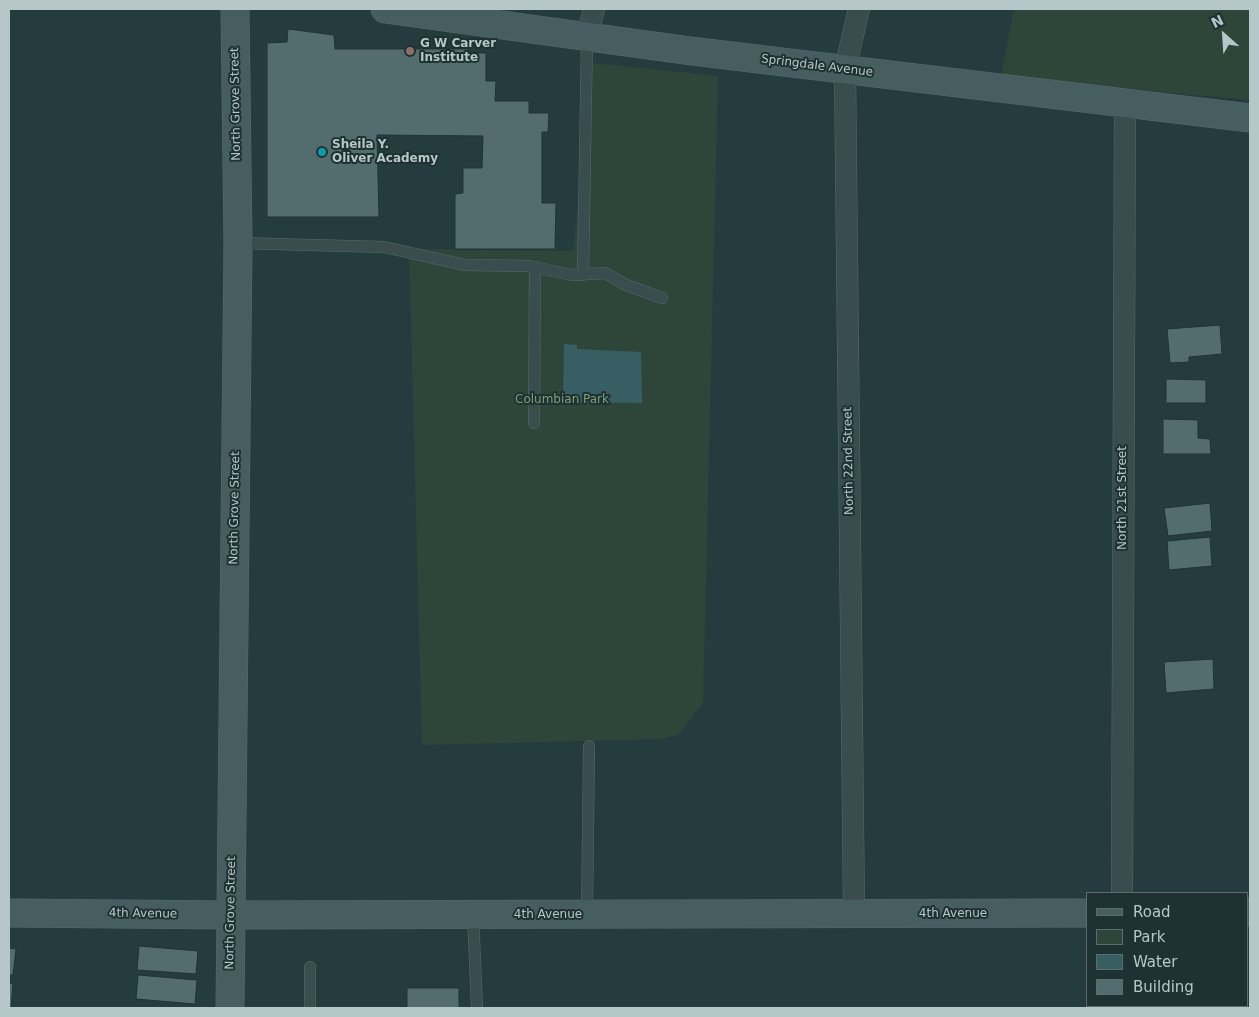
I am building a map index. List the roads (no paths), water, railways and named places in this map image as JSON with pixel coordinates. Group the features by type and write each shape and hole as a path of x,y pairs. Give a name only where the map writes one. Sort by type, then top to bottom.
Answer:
{"street":[{"name":"North Grove Street","path":"230,1008 238,243 235,9"},
{"name":"Springdale Avenue","path":"384,9 587,37 1250,118"},
{"path":"587,37 594,9"},
{"name":"North 22nd Street","path":"854,914 845,69 859,9"},
{"name":"North 21st Street","path":"1122,892 1125,103"},
{"name":"4th Avenue","path":"9,913 231,915 1086,913"}],"lane":[{"path":"583,274 587,37"},
{"path":"238,243 384,247 465,265 529,266 572,275 605,273 626,285 662,298"},
{"path":"534,424 535,267"},
{"path":"586,915 589,746"},
{"path":"473,915 477,1008"},
{"path":"310,967 310,1008"}],"water":[{"path":"564,344 577,345 577,349 641,352 642,403 563,402"}],"place":[{"name":"G W Carver Institute","path":"410,51"},
{"name":"Sheila Y. Oliver Academy","path":"322,152"}],"park label":[{"name":"Columbian Park","path":"562,400"}]}
